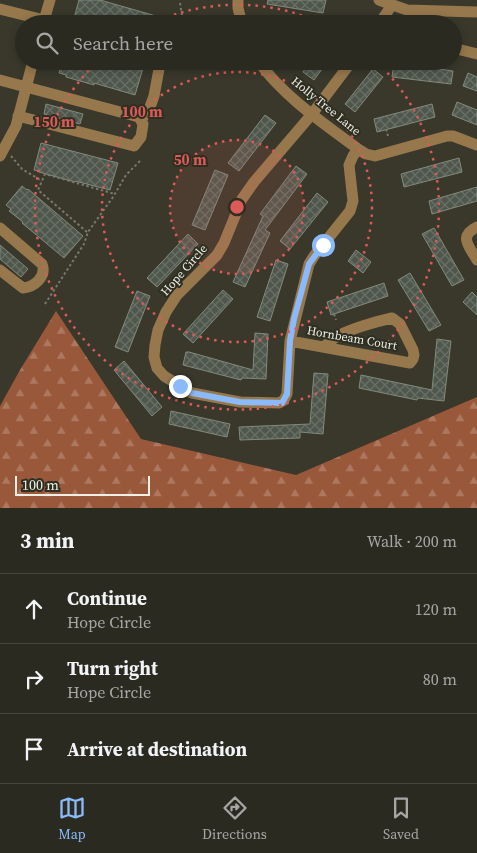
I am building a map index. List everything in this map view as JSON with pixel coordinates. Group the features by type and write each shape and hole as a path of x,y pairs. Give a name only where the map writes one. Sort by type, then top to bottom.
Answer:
{"street":[{"path":"3,0 0,9 20,15"},
{"path":"46,15 50,0"},
{"path":"238,0 240,15"},
{"path":"379,0 407,10 477,12"},
{"path":"385,15 392,5"},
{"path":"462,50 477,54"},
{"path":"6,156 31,70"},
{"path":"141,120 150,107 164,70"},
{"name":"Holly Tree Lane","path":"264,70 287,95 358,149"},
{"name":"Hope Circle","path":"345,70 312,114 242,199 224,243 217,255 177,296 166,312 158,330 154,357 157,368 164,376 192,393 240,402 282,403 287,394 290,341 294,319 309,264 350,211 353,201 349,165 352,156 358,149"},
{"path":"0,80 139,117 143,124 140,138 134,146 18,116"},
{"path":"358,149 366,154 375,156 447,136 453,136 477,145"},
{"path":"477,227 468,233 466,237 467,243 477,260"},
{"path":"0,228 42,264 44,269 43,274 36,283 30,287 22,288 0,270"},
{"name":"Hornbeam Court","path":"290,341 410,363 413,360 413,350 400,324 392,318 340,335 324,347"}],"path":[{"path":"180,3 182,15"},
{"path":"386,129 388,136"},
{"path":"6,156 22,169 42,181"},
{"path":"45,304 84,244 88,232 126,175 140,161"},
{"path":"88,232 38,190 45,174 115,194"},
{"path":"334,314 336,320"}],"green space":[{"path":"56,311 141,439 296,475 477,397 477,508 0,508 0,406"}],"building":[{"path":"79,0 100,0 152,15 75,15"},
{"path":"268,0 326,0 323,13 267,4"},
{"path":"60,70 142,70 135,95 66,77 66,75 59,73"},
{"path":"304,70 321,70 314,80 303,72"},
{"path":"372,70 383,77 355,112 345,104"},
{"path":"393,70 453,71 451,84 392,77"},
{"path":"468,73 477,77 477,91 463,86"},
{"path":"457,102 477,110 477,125 452,115"},
{"path":"46,104 83,114 80,124 44,114"},
{"path":"432,104 435,117 377,132 374,119"},
{"path":"265,115 276,123 239,171 228,163"},
{"path":"41,143 118,163 110,190 34,170"},
{"path":"459,158 462,172 404,187 401,174"},
{"path":"296,166 307,174 265,230 270,233 245,287 233,282 263,216 260,214"},
{"path":"215,170 228,175 205,230 192,225"},
{"path":"22,186 83,236 64,258 9,211 11,209 6,205"},
{"path":"477,187 477,201 432,214 429,201"},
{"path":"317,193 328,202 290,249 280,241"},
{"path":"434,228 464,280 452,286 422,234"},
{"path":"188,234 198,244 157,287 147,278"},
{"path":"0,245 28,269 21,277 0,259"},
{"path":"356,250 371,262 363,273 348,261"},
{"path":"276,260 288,264 270,321 257,317"},
{"path":"410,273 441,325 429,331 398,280"},
{"path":"384,283 388,296 331,315 327,302"},
{"path":"223,290 233,299 193,343 183,334"},
{"path":"137,291 150,296 128,352 115,347"},
{"path":"472,292 477,297 477,315 463,302"},
{"path":"255,333 268,334 266,379 242,378 241,380 183,365 186,352 189,352 253,370"},
{"path":"437,339 451,341 444,401 418,398 417,400 359,388 361,375 432,390"},
{"path":"124,361 162,407 152,416 114,370"},
{"path":"314,373 328,374 323,434 300,432 300,438 240,440 239,427 310,424"},
{"path":"171,411 230,424 227,437 169,424"}],"route":[{"path":"180,386 192,393 240,402 282,403 287,394 290,341 294,319 309,264 323,245"}]}
